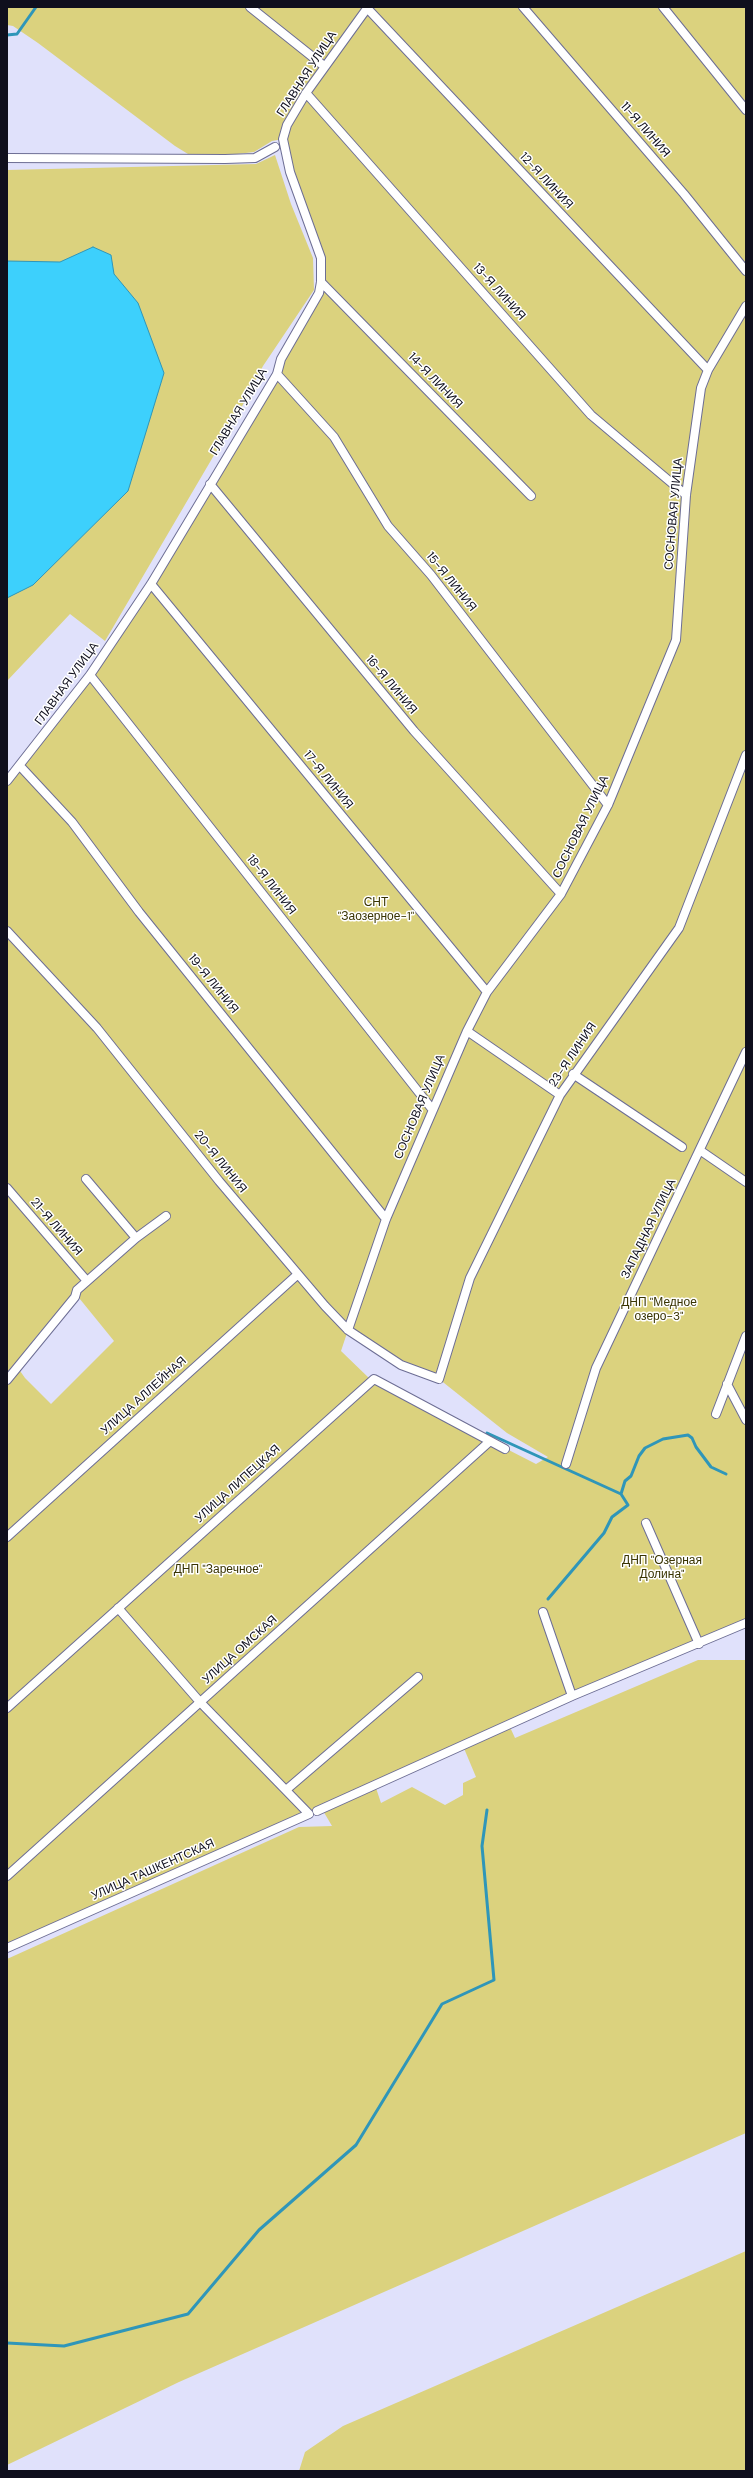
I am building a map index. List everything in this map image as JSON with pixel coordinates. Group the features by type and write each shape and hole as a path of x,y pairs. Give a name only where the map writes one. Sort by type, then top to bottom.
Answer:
{"street":[{"path":"250,7 324,66"},
{"name":"ГЛАВНАЯ УЛИЦА","path":"7,781 90,675 151,584 277,374 281,358 319,293 321,282 321,258 285,154 284,139 287,126 306,93 368,7"},
{"name":"12-Я ЛИНИЯ","path":"368,7 708,370"},
{"name":"11-Я ЛИНИЯ","path":"523,7 684,194 746,271"},
{"path":"663,7 746,110"},
{"name":"13-Я ЛИНИЯ","path":"306,93 591,415 686,494"},
{"path":"7,158 255,158 275,147"},
{"name":"14-Я ЛИНИЯ","path":"321,282 531,496"},
{"name":"СОСНОВАЯ УЛИЦА","path":"348,1330 386,1219 432,1109 467,1031 487,992 561,894 608,805 676,640 686,494 700,388 708,370 746,306"},
{"name":"15-Я ЛИНИЯ","path":"277,374 334,438 388,526 431,575 608,805"},
{"name":"16-Я ЛИНИЯ","path":"210,484 414,731 561,894"},
{"name":"17-Я ЛИНИЯ","path":"151,584 487,992"},
{"name":"18-Я ЛИНИЯ","path":"90,675 432,1109"},
{"name":"23-Я ЛИНИЯ","path":"439,1379 470,1278 560,1095 573,1074 679,928 746,755"},
{"name":"19-Я ЛИНИЯ","path":"20,766 72,822 139,912 386,1219"},
{"name":"20-Я ЛИНИЯ","path":"7,930 97,1028 297,1275 348,1330 401,1366 439,1379"},
{"path":"467,1031 560,1095"},
{"name":"ЗАПАДНАЯ УЛИЦА","path":"566,1464 596,1368 701,1151 746,1052"},
{"path":"573,1074 682,1147"},
{"path":"701,1151 746,1182"},
{"path":"86,1179 136,1238"},
{"name":"21-Я ЛИНИЯ","path":"7,1188 87,1281"},
{"path":"7,1380 75,1297 77,1290 136,1238 166,1216"},
{"name":"УЛИЦА АЛЛЕЙНАЯ","path":"7,1537 297,1275"},
{"path":"716,1414 746,1336"},
{"name":"УЛИЦА ЛИПЕЦКАЯ","path":"7,1708 374,1379 489,1442 505,1449"},
{"path":"727,1384 746,1420"},
{"name":"УЛИЦА ОМСКАЯ","path":"7,1876 489,1442"},
{"path":"646,1523 699,1644"},
{"path":"118,1608 200,1702 286,1790 313,1813"},
{"path":"543,1612 572,1696"},
{"name":"УЛИЦА ТАШКЕНТСКАЯ","path":"7,1948 313,1813 572,1696 746,1623"},
{"path":"286,1790 418,1677"}],"green space":[{"path":"7,7 746,7 746,1623 509,1725 515,1738 698,1660 746,1660 746,2133 179,2382 7,2465 7,1959 299,1827 332,1826 322,1809 7,1948 7,781 90,675 210,484 319,293 321,258 283,139 272,141 254,152 229,155 188,154 175,146 38,43 13,26 7,25","holes":["75,1293 114,1341 51,1404 25,1378 18,1368 21,1357 35,1338","348,1330 422,1373 439,1379 507,1433 548,1457 536,1464 370,1379 341,1351","463,1746 476,1777 463,1783 463,1795 445,1805 412,1787 381,1803 375,1785"]},
{"path":"275,155 291,204 313,258 314,290 263,366 237,416 105,641 70,614 7,681 7,170 256,164"},
{"path":"746,2251 746,2471 299,2471 305,2452 343,2426"}],"water":[{"path":"93,247 111,255 114,274 138,303 164,373 128,491 33,585 7,598 7,261 60,262"}],"waterway":[{"path":"7,35 17,34 36,7"},
{"path":"487,1433 621,1494"},
{"path":"548,1599 604,1533 612,1517 628,1505 621,1494 625,1481 631,1476 639,1456 645,1448 663,1439 688,1435 692,1438 696,1447 711,1467 726,1474"},
{"path":"7,2343 64,2346 188,2314 259,2230 356,2145 442,2004 494,1980 482,1846 487,1810"}],"park label":[{"name":"СНТ \"Заозерное-1\"","path":"376,910"},
{"name":"ДНП \"Медное озеро-3\"","path":"659,1310"},
{"name":"ДНП \"Озерная Долина\"","path":"662,1568"},
{"name":"ДНП \"Заречное\"","path":"218,1570"}]}
